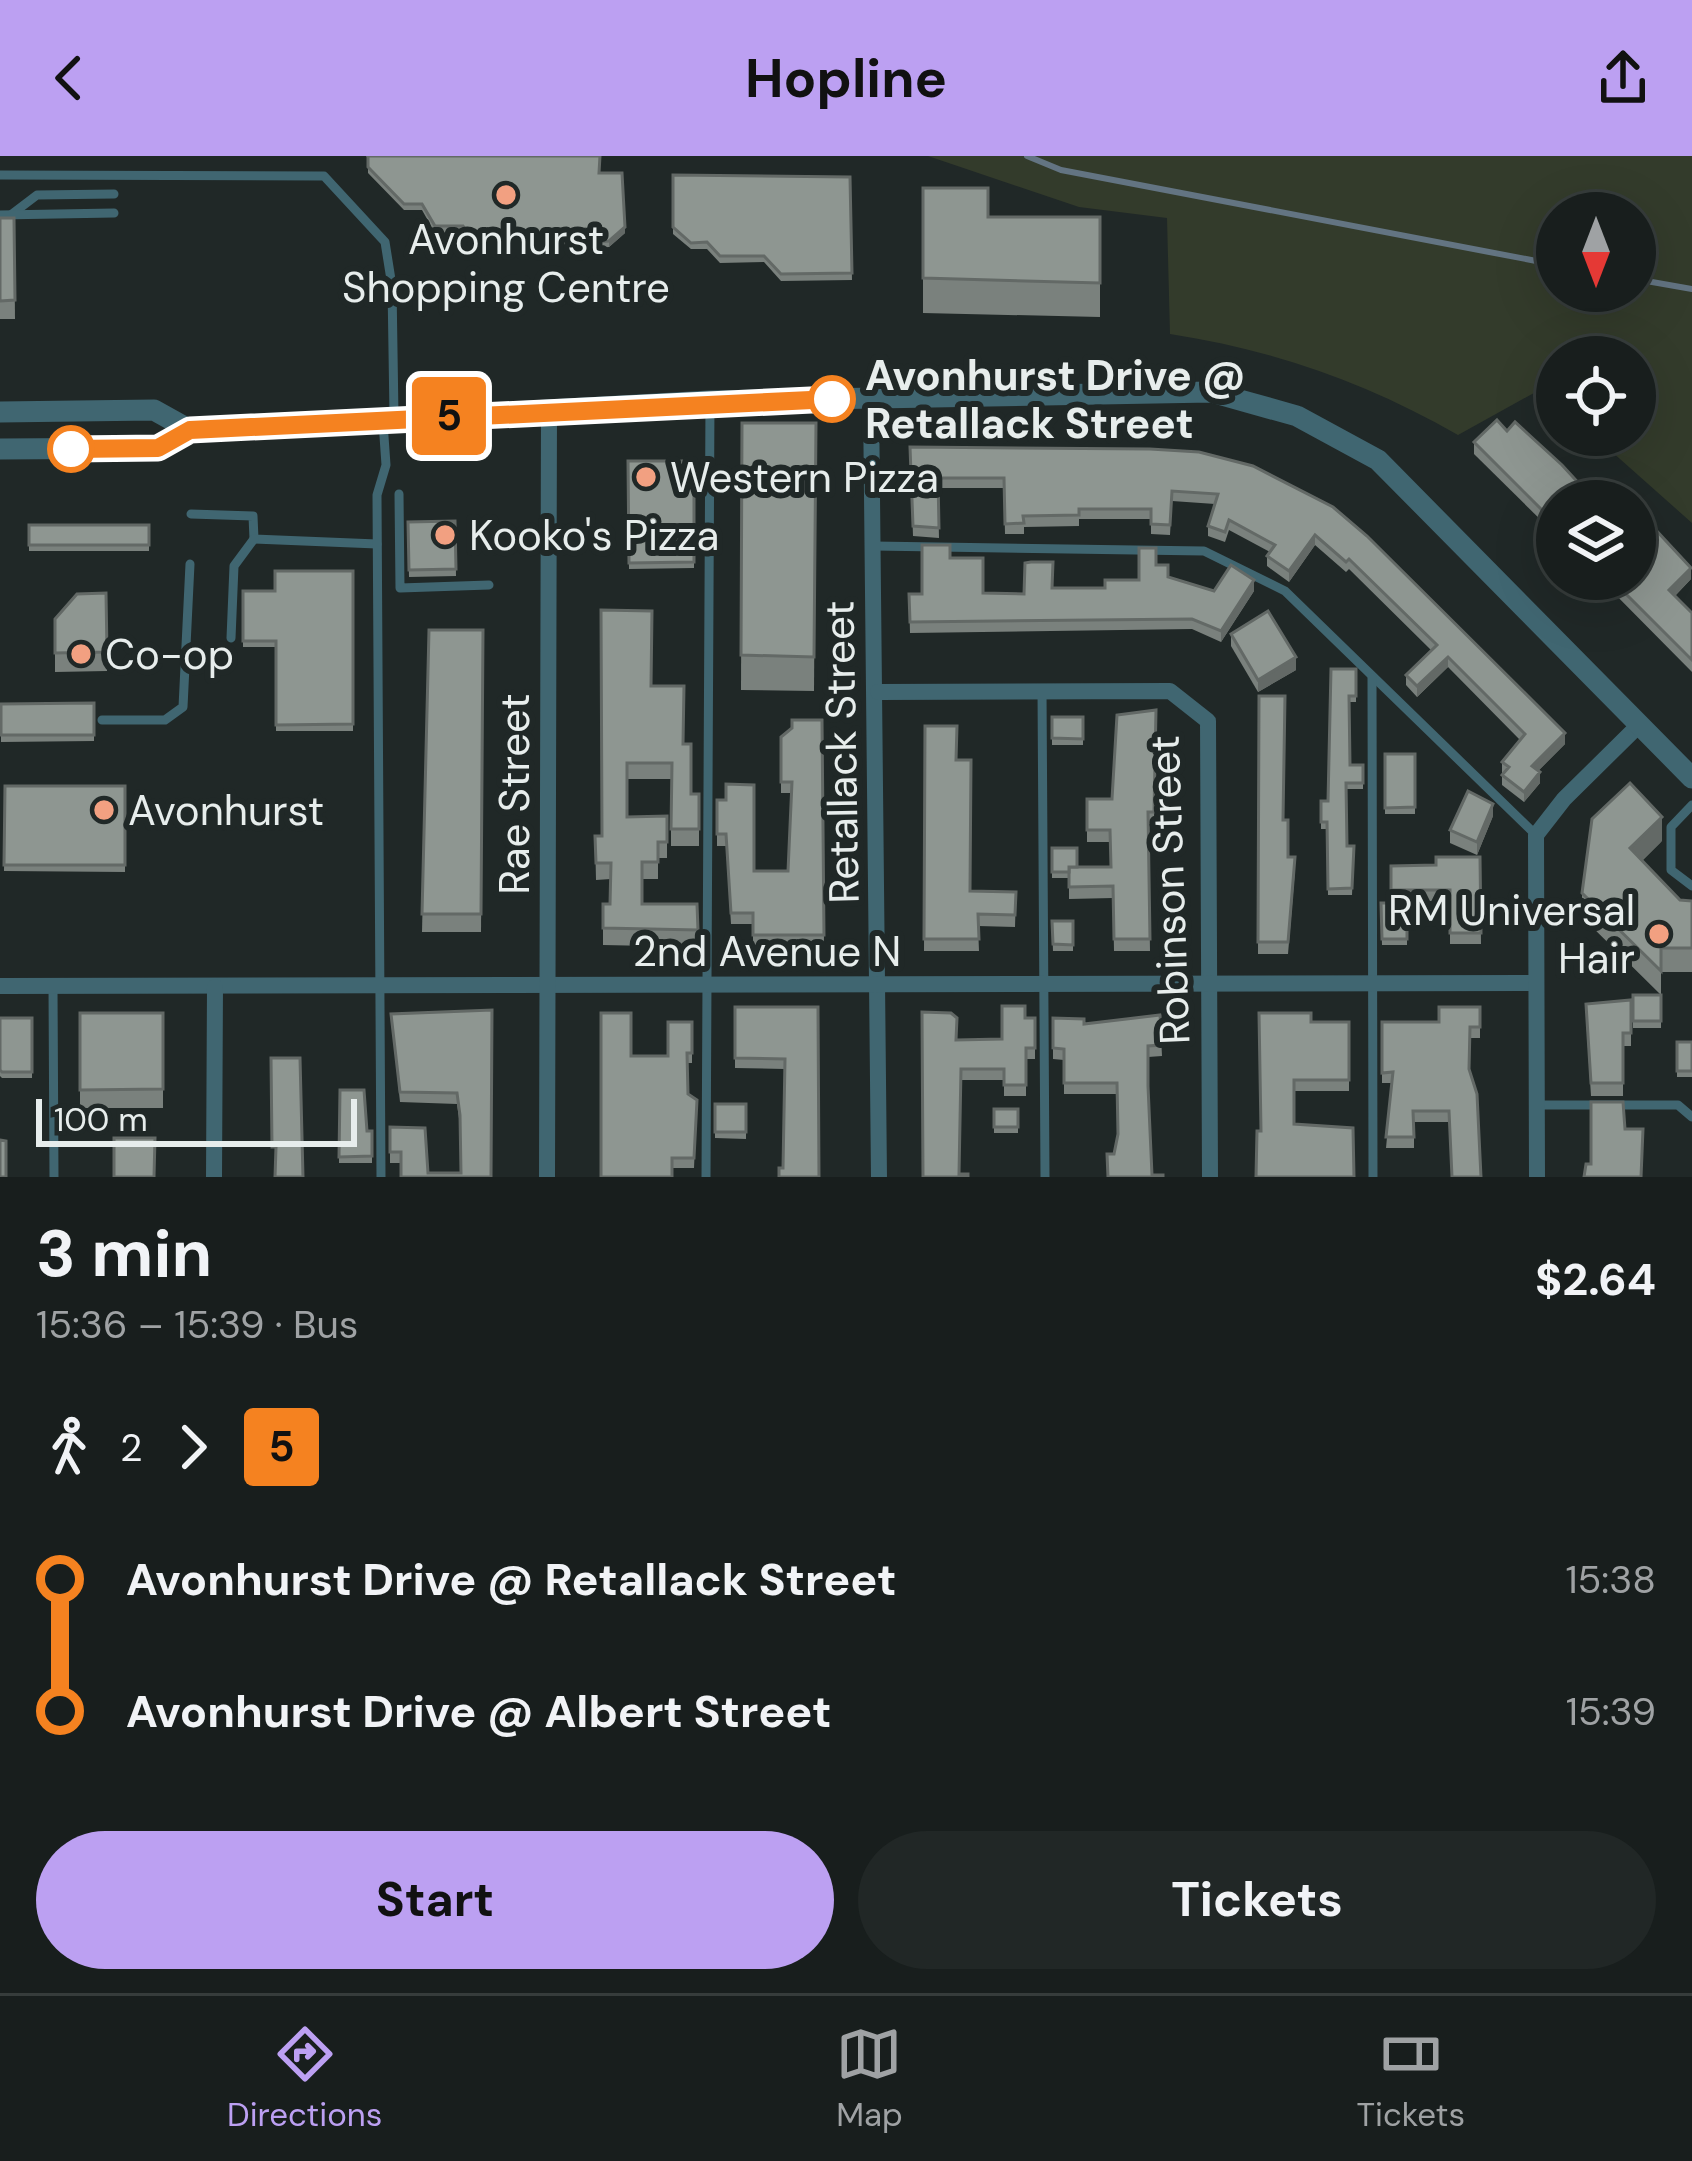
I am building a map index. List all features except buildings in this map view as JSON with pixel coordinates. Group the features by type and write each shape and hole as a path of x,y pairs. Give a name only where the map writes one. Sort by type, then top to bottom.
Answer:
{"street":[{"path":"0,449 158,448 190,430 710,401 1211,392 1297,416 1378,460 1692,778"},
{"name":"Retallack Street","path":"871,398 878,692 879,1177"},
{"path":"0,412 154,410 190,430"},
{"name":"Rae Street","path":"548,1177 549,410"},
{"name":"Robinson Street","path":"878,692 1170,691 1208,721 1210,1177"},
{"path":"1537,1177 1533,983 1537,835 1564,800 1640,724"},
{"name":"2nd Avenue N","path":"0,986 880,988 1533,983"},
{"path":"214,1177 215,987"}],"lane":[{"path":"0,176 324,176 385,242 392,286 386,465 377,495 381,1177"},
{"path":"6,214 37,195 114,194"},
{"path":"6,214 114,213"},
{"path":"706,1177 710,401"},
{"path":"399,494 400,588 489,585"},
{"path":"190,514 253,516 254,539 234,566 231,638"},
{"path":"254,539 377,544"},
{"path":"874,546 1204,551 1285,591 1537,835"},
{"path":"102,720 165,720 183,707 190,564"},
{"path":"1372,678 1373,1177"},
{"path":"1042,689 1046,1177"},
{"path":"1692,805 1671,827 1671,870 1692,886"},
{"path":"53,986 54,1177"},
{"path":"1537,1105 1678,1105 1692,1118"}],"green space":[{"path":"928,156 1692,156 1692,523 1656,491 1656,480 1644,480 1617,456 1656,456 1656,336 1536,336 1536,392 1458,435 1319,371 1246,349 1170,334 1167,218 1079,207"}],"waterway":[{"path":"1027,156 1061,170 1536,261"},
{"path":"1656,283 1692,289"}],"bus line":[{"name":"5","path":"71,449 158,448 190,430 710,401 832,399"}],"place":[{"name":"Avonhurst Shopping Centre","path":"506,195"},
{"name":"Avonhurst Drive @ Retallack Street","path":"832,399"},
{"name":"Western Pizza","path":"646,477"},
{"name":"Kooko's Pizza","path":"445,535"},
{"name":"Co-op","path":"81,654"},
{"name":"Avonhurst","path":"104,810"},
{"name":"RM Universal Hair","path":"1659,934"}]}
